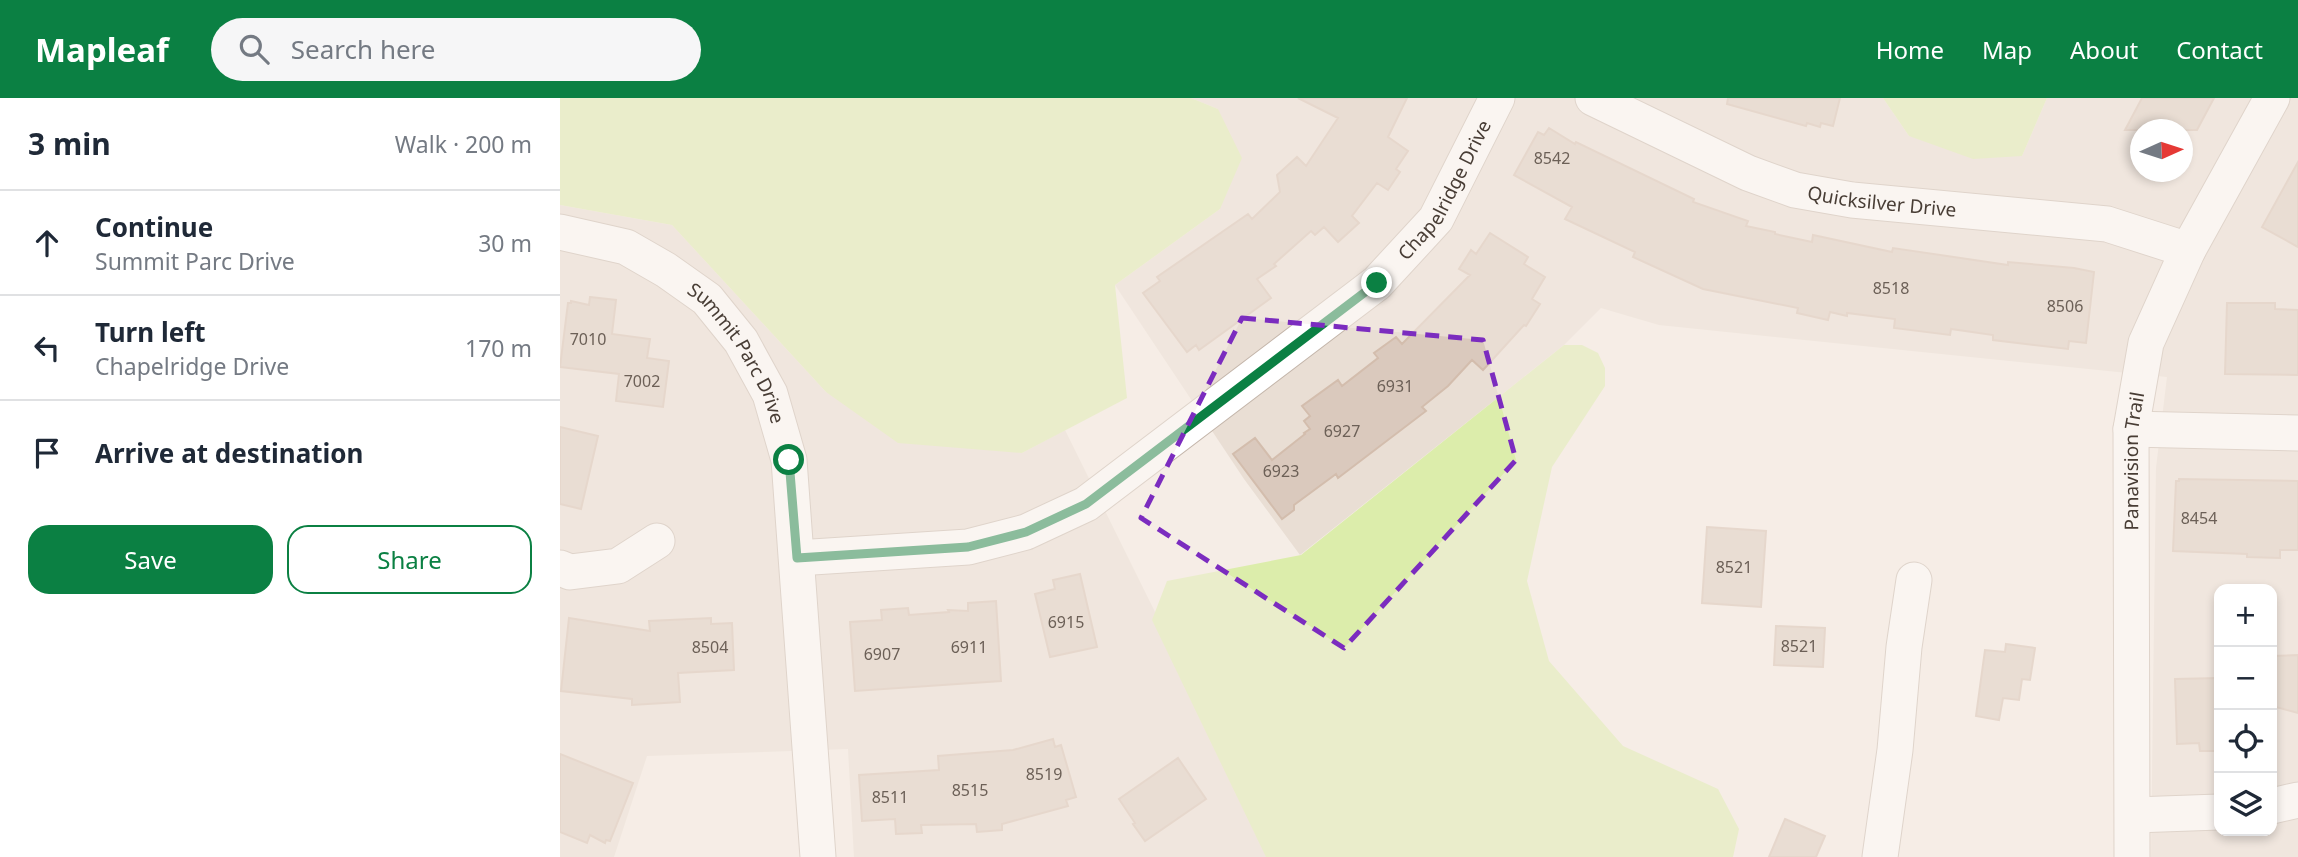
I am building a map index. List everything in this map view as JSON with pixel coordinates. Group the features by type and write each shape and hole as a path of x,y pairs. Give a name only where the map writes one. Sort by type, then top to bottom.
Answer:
{"street":[{"name":"Chapelridge Drive","path":"797,558 968,547 1026,532 1086,504 1377,283 1436,219 1497,98"},
{"name":"Quicksilver Drive","path":"1592,98 1748,173 1795,190 1852,200 2107,224 2188,250"},
{"name":"Panavision Trail","path":"2132,857 2131,429 2146,343 2188,250 2272,98"},
{"name":"Summit Parc Drive","path":"560,232 626,247 666,270 707,299 741,341 771,394 789,460 818,857"},
{"path":"2131,429 2298,433"},
{"path":"560,568 570,572 618,566 657,541"},
{"path":"1880,857 1914,580"},
{"path":"2277,805 2298,800"},
{"path":"2134,815 2214,811"}],"highlighted area":[{"path":"1242,318 1483,340 1516,460 1344,648 1141,518"}],"shaded area":[{"path":"1191,98 1883,98 1909,136 2022,156 2047,98 2298,98 2298,857 2151,857 2156,468 2167,377 1659,325 1601,308 1564,345 1300,555 1244,479 1115,285 1220,209 1218,109"},
{"path":"560,205 672,225 826,392 1022,453 1065,430 1155,612 1269,857 854,857 848,749 647,756 614,857 560,857"}],"green space":[{"path":"560,98 1191,98 1218,109 1242,158 1220,209 1115,285 1127,398 1022,453 898,443 826,392 672,225 560,205"},
{"path":"1883,98 2047,98 2022,156 1973,159 1909,136"},
{"path":"1564,345 1582,345 1598,353 1605,368 1605,386 1552,467 1527,581 1549,661 1623,746 1718,789 1739,829 1733,857 1266,857 1152,620 1167,581 1301,555"}],"building":[{"path":"1298,98 1407,98 1388,137 1408,151 1396,169 1400,172 1388,190 1377,183 1352,216 1359,223 1338,242 1324,227 1315,235 1311,231 1274,264 1276,266 1257,279 1271,298 1199,350 1196,345 1187,352 1143,293 1160,281 1157,277 1248,214 1252,219 1280,192 1277,175 1297,157 1306,166 1338,118"},
{"path":"1728,98 1840,98 1833,126 1821,123 1820,127 1807,123 1806,126 1727,104"},
{"path":"2142,98 2214,98 2197,130 2193,130 2193,119 2131,119"},
{"path":"1549,128 1575,144 1576,142 1694,199 1693,202 1748,221 1746,226 1775,234 1812,242 1813,235 1892,252 1893,248 2008,265 2008,262 2094,272 2086,343 2069,341 2068,349 1993,340 1993,335 1951,329 1950,335 1894,328 1895,319 1847,313 1847,316 1830,312 1828,320 1797,313 1798,308 1703,289 1633,257 1635,252 1565,219 1572,207 1514,175 1538,132 1544,135"},
{"path":"2298,162 2298,247 2262,227"},
{"path":"1490,233 1528,257 1524,264 1545,277 1532,299 1540,304 1526,326 1524,325 1483,370 1472,360 1448,386 1422,407 1426,411 1338,478 1336,474 1294,505 1294,510 1282,519 1233,454 1255,438 1272,460 1305,434 1310,429 1304,421 1310,416 1302,406 1338,380 1342,386 1378,358 1374,353 1396,337 1402,344 1470,275 1459,269 1471,250 1476,254"},
{"path":"590,297 616,300 612,334 650,339 647,358 669,361 663,407 616,401 619,374 560,367 568,303 571,301 589,305"},
{"path":"2227,303 2275,303 2275,309 2298,310 2298,375 2225,374"},
{"path":"560,427 598,436 581,509 560,504"},
{"path":"2176,481 2298,481 2298,550 2280,550 2280,558 2173,551"},
{"path":"1707,527 1766,531 1761,607 1702,603"},
{"path":"1080,574 1097,647 1050,657 1035,594 1055,589 1053,580"},
{"path":"996,601 1001,681 855,691 850,622 882,620 881,610 908,608 909,615 949,612 948,610 968,611 968,603"},
{"path":"569,618 650,631 649,621 711,618 711,624 732,623 734,670 678,673 680,702 632,705 632,699 561,691"},
{"path":"1776,626 1825,628 1823,667 1774,665"},
{"path":"2006,644 2035,648 2030,680 2022,679 2019,700 2003,698 1999,720 1976,716 1985,650 2005,652"},
{"path":"2298,655 2298,713 2277,707 2277,656"},
{"path":"2214,678 2214,751 2200,751 2199,743 2177,744 2175,679"},
{"path":"1053,739 1055,747 1061,745 1076,797 1066,800 1068,806 1002,824 1002,830 977,832 976,824 921,825 922,833 896,834 895,819 862,821 859,775 939,770 938,756 1013,750"},
{"path":"560,754 633,783 610,841 606,840 605,843 590,835 587,843 560,832"},
{"path":"1178,758 1206,799 1145,841 1119,799"},
{"path":"1785,819 1825,836 1816,857 1769,857"}],"route":[{"path":"789,460 797,558 968,547 1026,532 1086,504 1377,283"}]}
